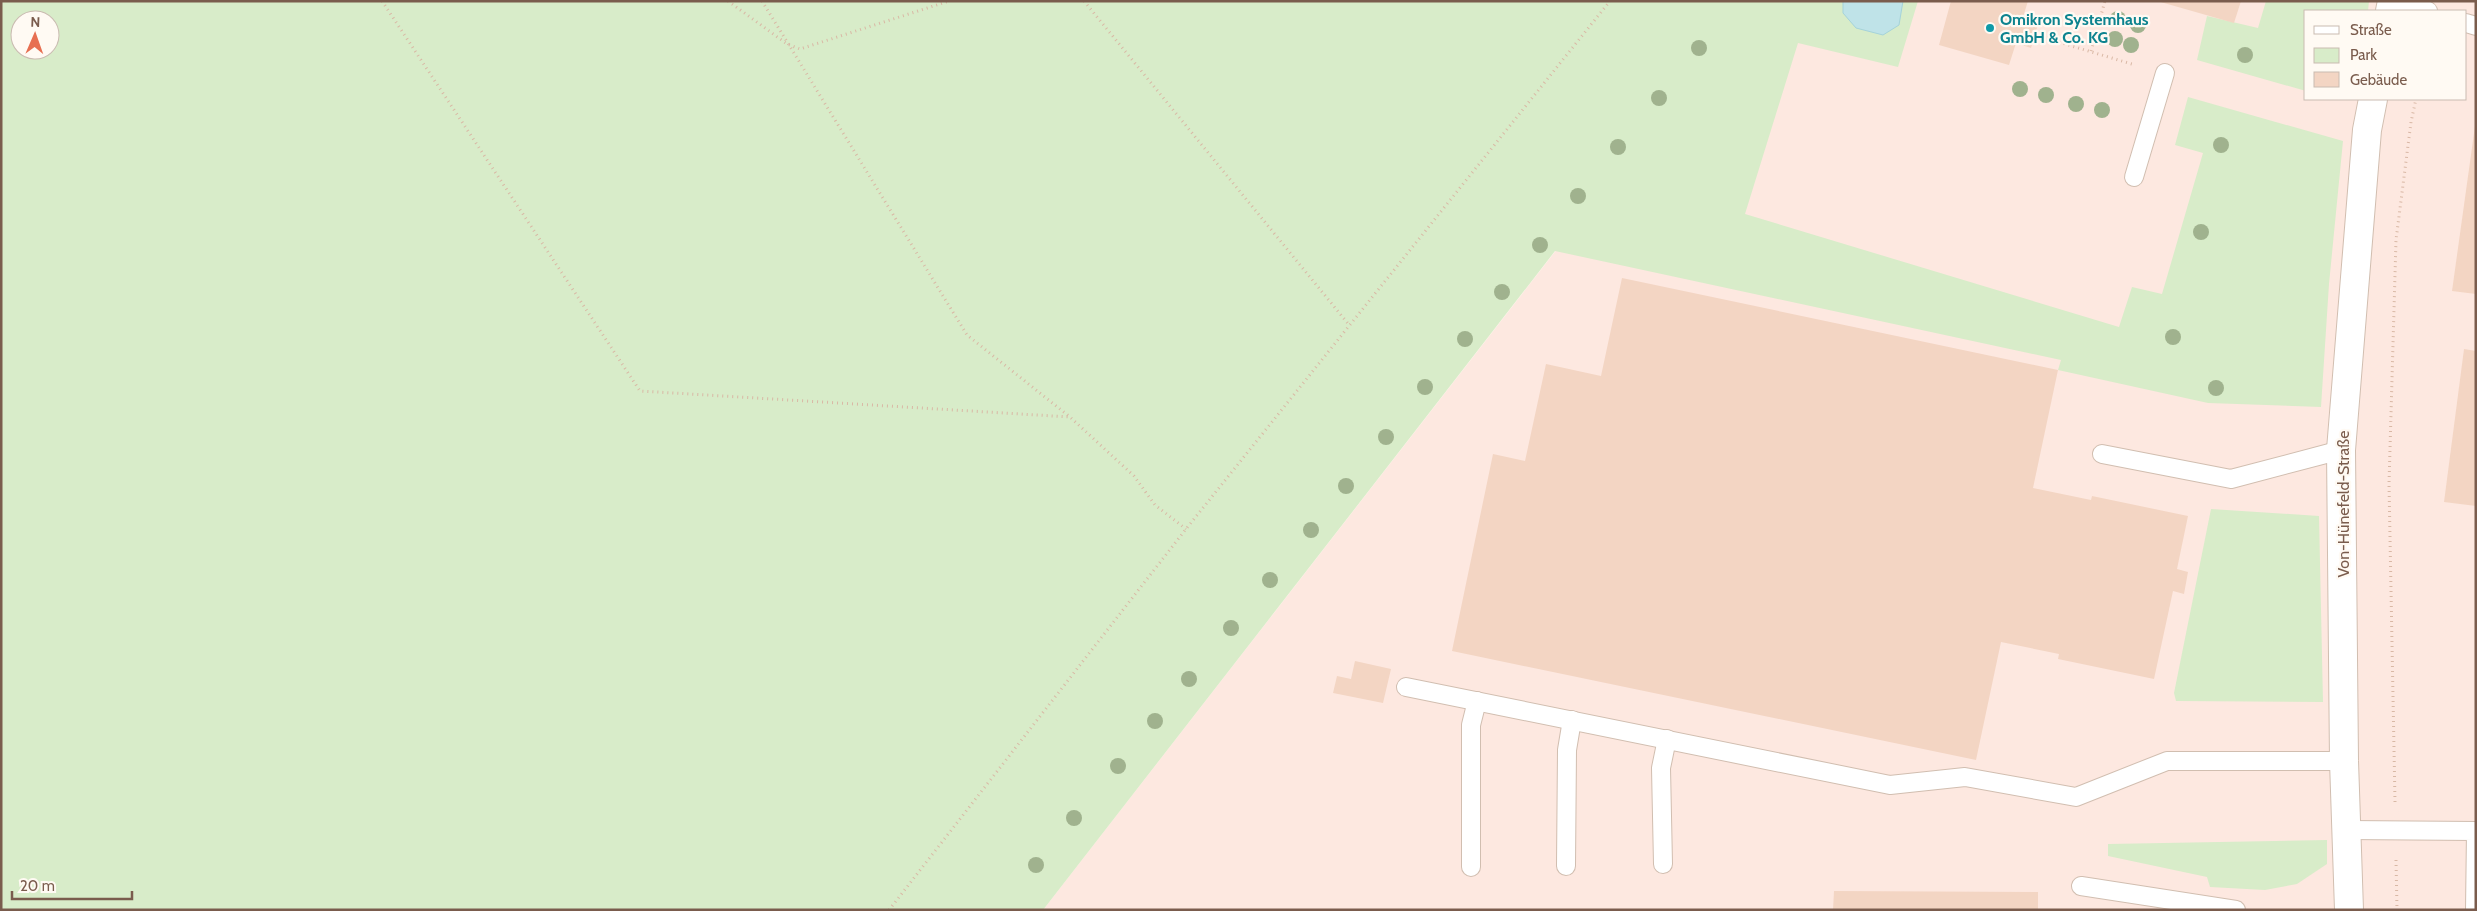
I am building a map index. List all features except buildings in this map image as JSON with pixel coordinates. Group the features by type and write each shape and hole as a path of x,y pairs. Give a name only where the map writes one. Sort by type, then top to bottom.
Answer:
{"street":[{"name":"Von-Hünefeld-Straße","path":"2349,910 2344,761 2341,450 2364,158 2373,100"}],"lane":[{"path":"2406,1 2426,10"},
{"path":"2134,177 2165,73"},
{"path":"2102,454 2231,479 2341,450"},
{"path":"1406,687 1890,785 1964,777 2076,797 2168,761 2344,761"},
{"path":"1471,867 1471,725 1478,701"},
{"path":"1566,866 1567,750 1572,720"},
{"path":"1663,864 1661,768 1668,739"},
{"path":"2347,830 2476,830 2475,910"},
{"path":"2080,886 2236,910"}],"path":[{"path":"382,1 640,391 1070,417"},
{"path":"728,1 787,44 800,49 948,1"},
{"path":"762,1 967,335 1070,417 1134,476 1155,506 1186,529"},
{"path":"1084,1 1350,326"},
{"path":"889,910 1186,529 1610,1"},
{"path":"2091,51 2105,1"},
{"path":"2035,35 2165,73"},
{"path":"2397,910 2389,474 2396,240 2411,122 2416,100"}],"shaded area":[{"path":"1750,1 2476,1 2476,910 1043,910"}],"green space":[{"path":"1,1 1918,1 1898,67 1798,43 1745,214 2119,327 2132,287 2162,294 2203,153 2175,145 2188,97 2343,141 2329,284 2321,407 2208,403 2058,370 2061,360 1555,251 1043,910 1,910"},
{"path":"2266,1 2369,1 2368,10 2304,10 2304,90 2197,60 2207,16 2258,28"},
{"path":"2211,509 2319,516 2323,702 2176,701 2174,693"},
{"path":"2327,840 2327,864 2297,884 2265,890 2210,887 2207,877 2108,856 2108,844"}],"water":[{"path":"1843,1 1903,1 1899,25 1883,35 1856,28 1843,13"}],"place":[{"name":"Omikron Systemhaus GmbH & Co. KG","path":"1990,28"}]}
